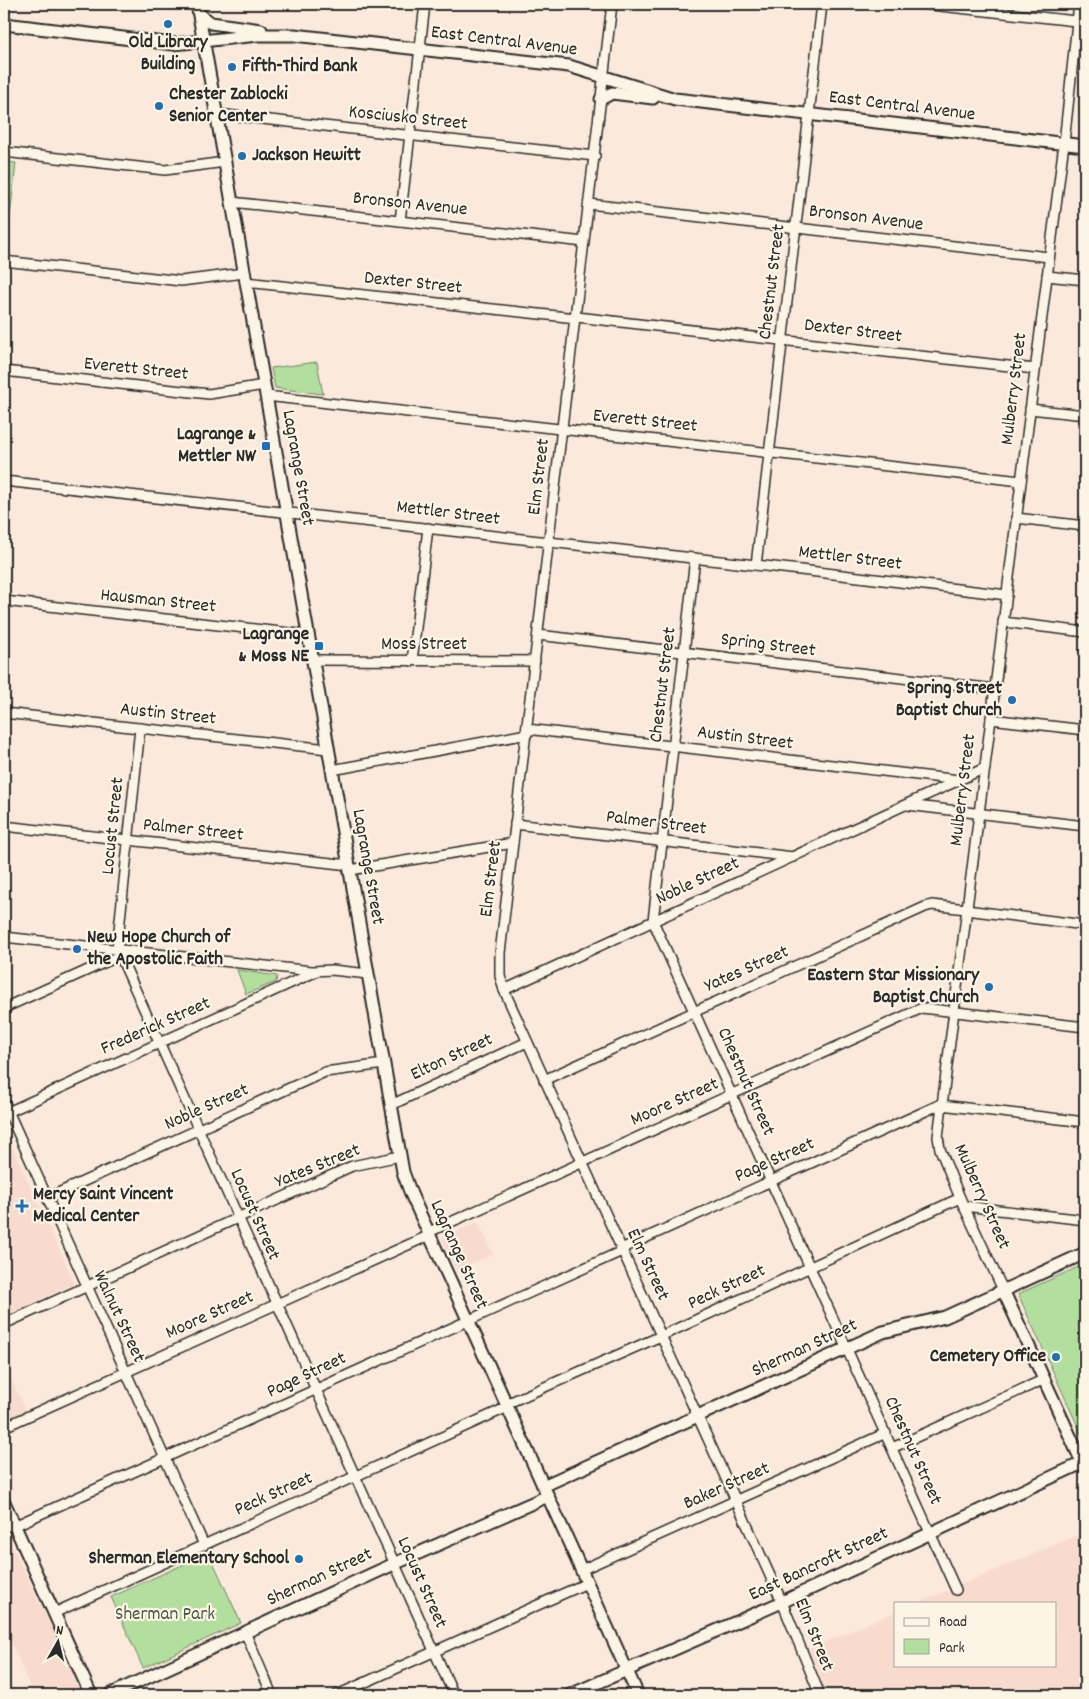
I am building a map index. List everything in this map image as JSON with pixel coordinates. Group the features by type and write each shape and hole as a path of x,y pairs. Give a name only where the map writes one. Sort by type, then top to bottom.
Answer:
{"street":[{"path":"400,221 425,4"},
{"name":"Elm Street","path":"612,4 500,953 500,976 504,990 544,1080 782,1602 820,1695"},
{"name":"Chestnut Street","path":"756,565 822,4"},
{"path":"922,4 1081,21"},
{"name":"Mulberry Street","path":"1079,4 1081,21 941,1104 939,1145 962,1202 1081,1460 1080,1464"},
{"path":"198,9 211,23 300,36"},
{"name":"Lagrange Street","path":"198,9 400,1156 408,1188 638,1695"},
{"name":"East Central Avenue","path":"4,24 174,44 265,34 420,49 569,66 675,99 1085,146"},
{"path":"601,99 612,93 675,99"},
{"name":"Kosciusko Street","path":"217,114 595,156"},
{"path":"4,152 165,170 225,162"},
{"name":"Bronson Avenue","path":"232,202 584,242"},
{"name":"Bronson Avenue","path":"589,204 1049,257"},
{"name":"Dexter Street","path":"4,262 181,281 245,277 576,318 1035,369"},
{"path":"1047,276 1085,280"},
{"name":"Everett Street","path":"4,371 209,394 265,390 562,430 1021,481"},
{"path":"1030,409 1085,415"},
{"name":"Mettler Street","path":"4,481 695,558 1007,595"},
{"path":"1016,518 1085,526"},
{"path":"412,661 428,528"},
{"name":"Chestnut Street","path":"695,558 653,921 772,1180 956,1590"},
{"name":"Hausman Street","path":"4,601 308,635"},
{"path":"1003,622 1085,632"},
{"name":"Spring Street","path":"538,635 994,689"},
{"name":"Moss Street","path":"313,660 535,661"},
{"name":"Austin Street","path":"4,713 328,749"},
{"path":"991,719 1085,730"},
{"name":"Locust Street","path":"140,728 118,953 454,1695"},
{"name":"Austin Street","path":"332,770 527,731 673,746 959,780"},
{"name":"Noble Street","path":"504,990 984,768"},
{"path":"906,804 1085,826"},
{"name":"Palmer Street","path":"515,824 793,857"},
{"name":"Palmer Street","path":"4,826 350,868 513,843"},
{"name":"Yates Street","path":"544,1080 925,907 932,905 1085,924"},
{"path":"4,937 118,953 368,974"},
{"path":"4,1008 118,953"},
{"name":"Frederick Street","path":"8,1112 318,971"},
{"name":"Moore Street","path":"4,1427 922,1008 1085,1027"},
{"name":"Elton Street","path":"391,1105 527,1042"},
{"name":"Noble Street","path":"47,1198 325,1072 384,1064"},
{"name":"Walnut Street","path":"4,1102 204,1545"},
{"path":"941,1104 1085,1122"},
{"name":"Page Street","path":"9,1526 469,1321 772,1180 941,1104"},
{"name":"Yates Street","path":"4,1324 352,1166 400,1156"},
{"path":"962,1202 1085,1220"},
{"name":"Peck Street","path":"54,1613 810,1268 962,1202"},
{"name":"Sherman Street","path":"109,1695 394,1564 847,1348 883,1332 945,1317 1085,1253"},
{"path":"892,1448 1045,1379"},
{"name":"Baker Street","path":"581,1570 886,1433"},
{"name":"East Bancroft Street","path":"570,1695 782,1602 1080,1464"},
{"path":"4,1502 9,1526 54,1613 91,1695"},
{"path":"337,1695 587,1583"},
{"path":"245,1632 272,1695"}],"shaded area":[{"name":"Mercy Saint Vincent Medical Center","path":"4,1129 75,1284 4,1316"},
{"path":"478,1222 493,1254 456,1270 442,1238"},
{"path":"4,1363 27,1414 4,1425"},
{"path":"4,1530 85,1695 34,1695 4,1628"},
{"path":"1085,1532 1085,1691 1077,1695 829,1695 808,1649 894,1612 894,1666 1056,1666 1056,1602 920,1602"}],"green space":[{"path":"4,162 16,163 6,253 4,253"},
{"path":"317,362 323,394 275,388 271,368"},
{"path":"237,970 277,976 276,982 246,994"},
{"path":"1085,1264 1085,1442 1018,1294"},
{"name":"Sherman Park","path":"209,1553 241,1623 143,1668 111,1597"}],"place":[{"name":"Old Library Building","path":"168,24"},
{"name":"Fifth-Third Bank","path":"232,67"},
{"name":"Chester Zablocki Senior Center","path":"159,106"},
{"name":"Jackson Hewitt","path":"242,156"},
{"name":"Lagrange & Mettler NW","path":"266,446"},
{"name":"Lagrange & Moss NE","path":"319,646"},
{"name":"Spring Street Baptist Church","path":"1012,700"},
{"name":"New Hope Church of the Apostolic Faith","path":"77,949"},
{"name":"Eastern Star Missionary Baptist Church","path":"989,987"},
{"name":"Mercy Saint Vincent Medical Center","path":"22,1206"},
{"name":"Cemetery Office","path":"1056,1357"},
{"name":"Sherman Elementary School","path":"299,1559"}]}
